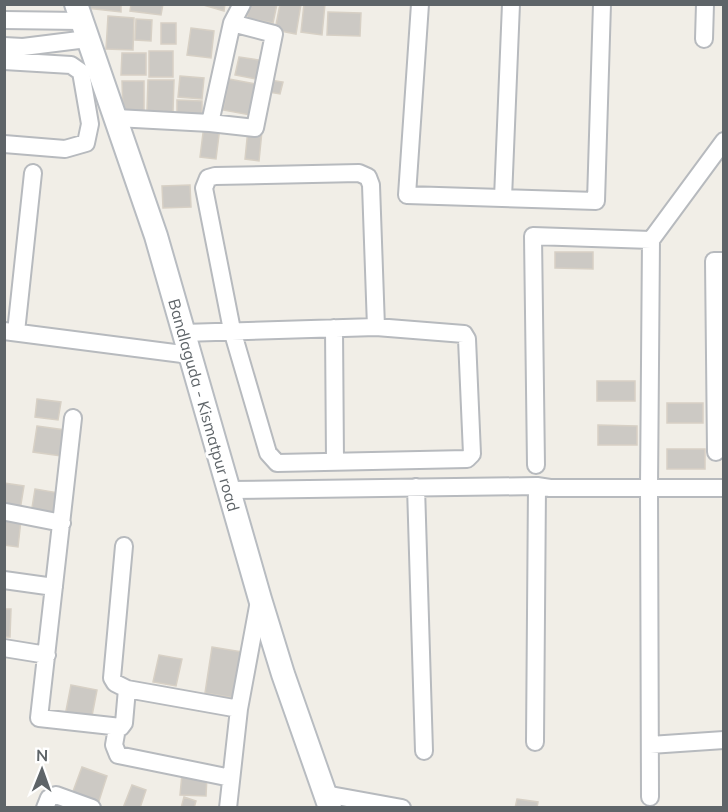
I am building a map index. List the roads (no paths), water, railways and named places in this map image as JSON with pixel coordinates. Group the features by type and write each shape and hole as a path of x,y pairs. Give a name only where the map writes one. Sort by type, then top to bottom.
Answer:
{"street":[{"path":"210,123 232,23 242,4"},
{"path":"420,4 407,195 596,201 602,4"},
{"path":"503,198 511,4"},
{"path":"704,39 705,4"},
{"path":"4,20 21,13 82,22"},
{"path":"4,46 23,47 82,22"},
{"name":"Bandlaguda - Kismatpur road","path":"82,22 156,236 260,599 327,801"},
{"path":"116,118 255,128 274,34 232,23"},
{"path":"4,61 71,65 81,72 90,124 86,143 65,149 4,144"},
{"path":"650,797 651,240 723,141"},
{"path":"183,333 232,330 376,327 464,334 467,339 472,454 467,459 277,463 268,453 232,330 204,188 208,178 359,172 368,177 371,185 376,327"},
{"path":"33,173 10,332 190,355"},
{"path":"536,465 533,236 651,240"},
{"path":"716,452 714,261 723,261"},
{"path":"334,328 335,462"},
{"path":"73,418 39,718 121,727 124,723 127,688"},
{"path":"535,742 537,486"},
{"path":"229,490 537,486 550,488 723,488"},
{"path":"416,487 424,751"},
{"path":"6,512 62,523"},
{"path":"124,546 112,678 115,683 127,688 239,710"},
{"path":"4,580 54,587"},
{"path":"228,807 239,710 260,599"},
{"path":"4,648 47,655"},
{"path":"117,728 114,745 118,755 231,778"},
{"path":"650,745 723,740"},
{"path":"45,807 49,798 56,795 82,806"},
{"path":"327,801 402,807"}]}
